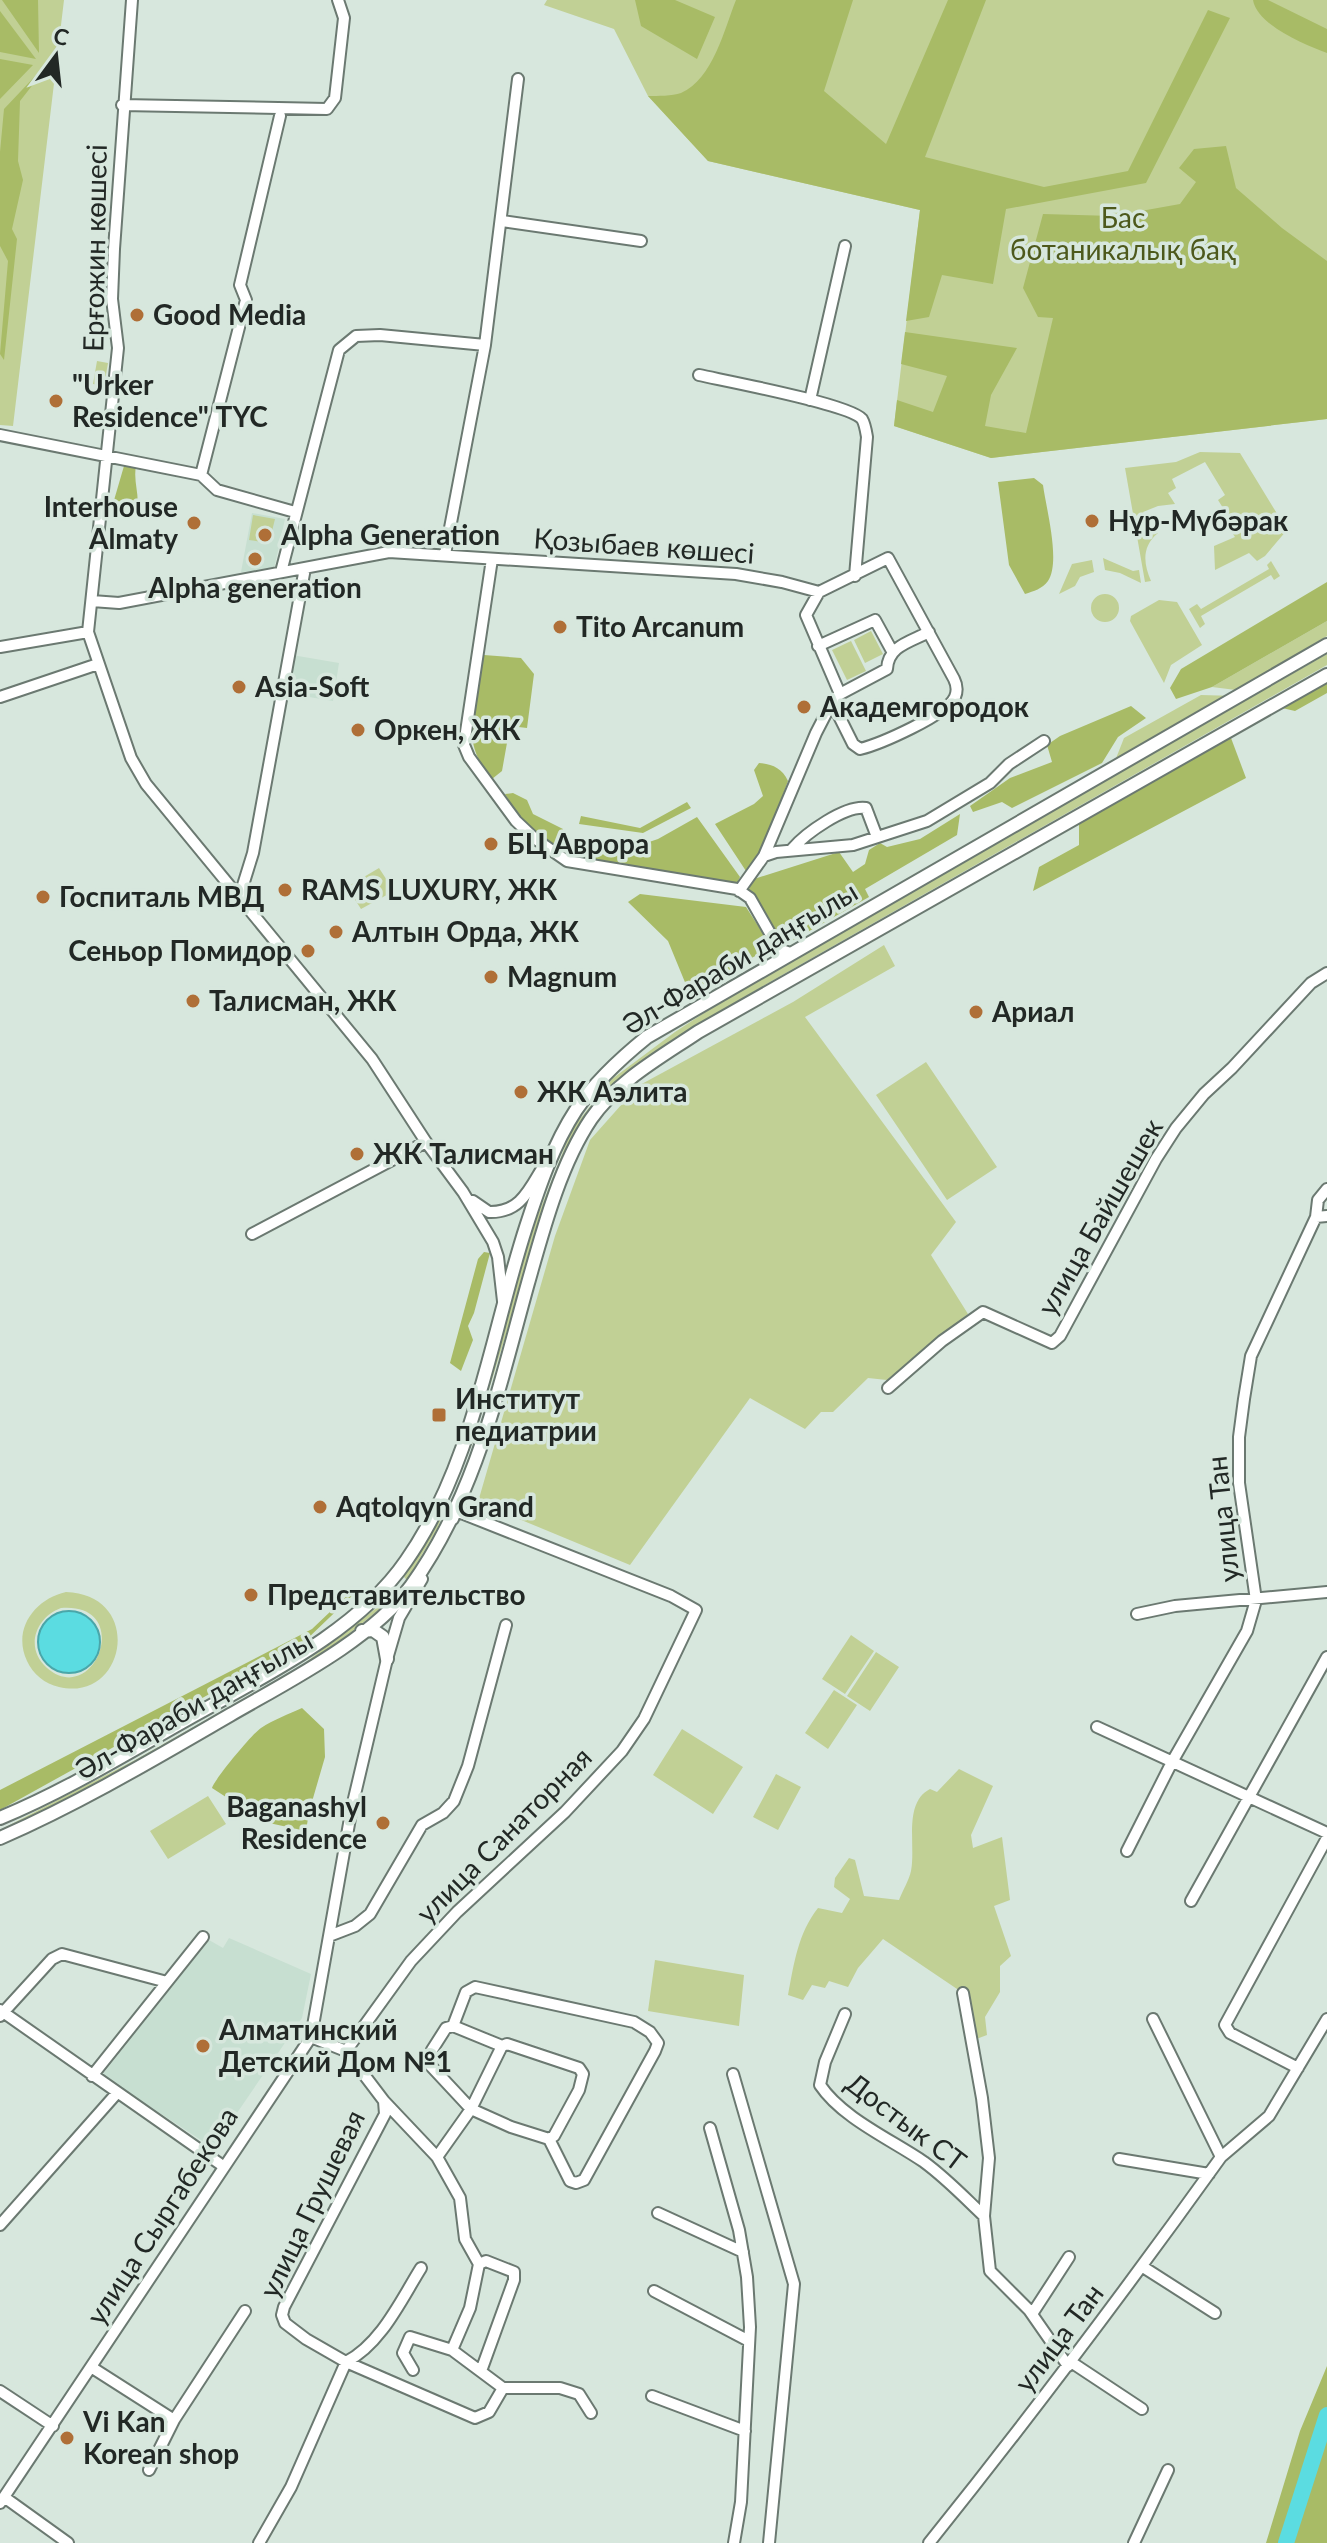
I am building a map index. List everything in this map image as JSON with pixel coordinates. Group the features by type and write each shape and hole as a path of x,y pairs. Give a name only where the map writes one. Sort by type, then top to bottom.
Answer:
{"main road":[{"name":"Әл-Фараби даңғылы","path":"0,1818 96,1771 266,1674 333,1631 391,1581 426,1529 447,1488 534,1202 566,1127 577,1108 606,1073 647,1037 775,961 1327,645"},
{"name":"Әл-Фараби даңғылы","path":"0,1838 46,1817 159,1756 296,1677 362,1631 409,1588 456,1511 479,1452 550,1210 591,1120 622,1086 698,1032 1327,675"},
{"path":"362,1631 373,1630 383,1637 387,1659"}],"street":[{"name":"Ерғожин көшесі","path":"132,0 122,105 112,299 118,348 88,632 131,758 146,784 372,1059 463,1192 498,1257 503,1303"},
{"path":"122,105 327,109 335,98 344,18 338,0"},
{"path":"445,554 485,345 518,79"},
{"path":"201,475 246,300 240,285 280,116"},
{"path":"502,221 641,241"},
{"path":"810,400 845,246"},
{"path":"281,572 339,350 356,336 380,335 485,345"},
{"path":"699,375 810,400 854,413 864,421 867,437 855,576"},
{"path":"0,435 201,475 217,490 295,512"},
{"name":"Қозыбаев көшесі","path":"92,601 119,603 389,552 736,574 819,592"},
{"path":"888,558 956,683 955,698 950,705 935,716 860,749 855,747 806,615 819,592 888,558"},
{"path":"492,559 464,745 469,757 516,821 567,861 742,893 750,898 779,949 790,953"},
{"path":"239,898 253,853 305,568"},
{"path":"818,646 875,620 892,651"},
{"path":"0,647 88,632"},
{"path":"742,893 764,856 815,735 836,698 887,669 887,657 892,651 929,632"},
{"path":"0,697 98,664"},
{"path":"764,856 792,849 853,845 927,821 990,783 1009,764 1044,741"},
{"path":"792,849 801,839 845,811 857,807 866,808 877,837"},
{"path":"742,893 776,950 775,961"},
{"name":"улица Байшешек","path":"888,1388 942,1341 983,1312 1052,1343 1060,1336 1176,1128 1204,1094 1311,983 1327,973"},
{"name":"Ерғожин көшесі","path":"463,1192 489,1212 510,1210 526,1195 566,1127"},
{"path":"252,1234 426,1142"},
{"name":"улица Тан","path":"1127,1851 1172,1762 1247,1631 1256,1600 1239,1483 1239,1437 1251,1356 1322,1216 1318,1200 1327,1189"},
{"name":"улица Санаторная","path":"346,2051 411,1961 457,1912 565,1812 622,1751 644,1719 696,1610 671,1596 456,1511"},
{"name":"улица Сыргабекова","path":"2,2500 311,2037 352,1807 387,1659 399,1618 435,1560 456,1511"},
{"path":"1137,1614 1175,1606 1327,1592"},
{"name":"улица Санаторная","path":"329,1936 355,1926 370,1914 422,1825 443,1813 454,1801 468,1766 506,1625"},
{"path":"1191,1901 1327,1657"},
{"path":"1097,1727 1327,1836 1225,2025 1230,2033 1298,2068"},
{"path":"92,2076 203,1937"},
{"path":"167,1982 62,1954 52,1959 1,2013 223,2166"},
{"path":"453,2026 466,1992 475,1987 634,2022 650,2032 658,2043 655,2051 584,2180 576,2183 570,2181 549,2139 511,2127 471,2109 430,2065 432,2050 446,2028 453,2026 502,2046 507,2044 579,2068 583,2074 579,2090 554,2136 549,2139"},
{"name":"Достык СТ","path":"963,1993 982,2098 989,2158 984,2216 990,2271 1032,2314 1070,2364"},
{"name":"Достык СТ","path":"845,2014 825,2062 820,2085 827,2095 868,2126 925,2163 984,2216"},
{"path":"1153,2019 1221,2157"},
{"name":"улица Тан","path":"929,2543 1070,2364 1221,2157 1269,2116 1327,2019"},
{"path":"311,2037 346,2051"},
{"path":"437,2157 471,2109 502,2046"},
{"name":"улица Грушевая","path":"346,2051 384,2101 385,2114 336,2203 282,2315 285,2323 346,2362 475,2418 489,2412 503,2388"},
{"path":"733,2074 794,2284 769,2543"},
{"path":"0,2225 117,2093"},
{"path":"384,2101 437,2157 460,2198 465,2239 479,2264 470,2308 452,2350"},
{"path":"710,2128 739,2230 748,2290 745,2431 741,2502 734,2543"},
{"path":"1119,2159 1209,2174"},
{"path":"658,2213 743,2252"},
{"path":"1032,2314 1069,2257"},
{"path":"479,2264 486,2261 514,2272 501,2320 481,2371"},
{"path":"1143,2267 1215,2313"},
{"path":"259,2543 291,2487 346,2362 372,2340 392,2315 421,2268"},
{"path":"654,2291 749,2341"},
{"name":"улица Грушевая","path":"149,2470 174,2420 245,2311"},
{"path":"413,2370 403,2353 410,2337 452,2350 503,2388 560,2388 579,2394 591,2413"},
{"path":"1070,2364 1142,2409"},
{"path":"91,2367 174,2420"},
{"path":"0,2391 53,2426"},
{"path":"652,2396 745,2431"},
{"path":"1134,2543 1168,2470"},
{"path":"2,2500 68,2543"}],"shaded area":[{"name":"Alpha Generation","path":"252,513 285,519 274,569 241,572"},
{"path":"292,655 339,663 333,701 285,693"},
{"name":"Алматинский Детский Дом №1","path":"229,1938 311,1974 302,2018 213,2148 102,2075 209,1940 223,1948"}],"green space":[{"path":"0,0 64,0 13,426 0,425"},
{"path":"2,0 38,0 39,53"},
{"name":"Бас ботаникалық бақ","path":"547,0 1327,0 1327,419 991,458 894,426 920,210 708,161 648,96 614,29 544,5"},
{"path":"635,0 675,0 715,17 697,59 641,26"},
{"path":"736,0 853,0 824,91 886,144 948,0 986,0 925,157 1044,187 1128,171 1208,10 1230,18 1146,183 1006,209 993,284 942,275 929,317 906,321 920,210 708,161 648,96 681,93 701,77 716,52"},
{"path":"1253,0 1268,0 1327,29 1327,53 1272,26 1256,9"},
{"path":"0,11 36,59 0,52"},
{"path":"0,59 33,65 0,99"},
{"path":"38,73 38,78 20,101 18,161 23,180 12,229 17,239 4,360 0,354 8,261 0,246 0,152 4,109"},
{"path":"1226,146 1236,188 1282,228 1327,261 1327,419 991,458 894,426 897,400 933,412 947,376 901,364 905,332 1017,348 991,395 985,426 1026,433 1053,318 1038,317 1023,288 1043,214 1113,216 1180,204 1196,182 1179,168 1194,149"},
{"path":"97,361 108,363 104,386 93,384"},
{"path":"1200,452 1240,453 1287,530 1257,561 1249,553 1215,570 1214,546 1235,537 1227,525 1212,513 1223,508 1218,500 1225,495 1205,462 1172,479 1176,488 1168,493 1175,504 1143,512 1158,533 1147,549 1145,561 1151,581 1145,582 1125,468 1176,462"},
{"path":"124,466 136,466 137,510 123,502 115,518 110,514"},
{"path":"1034,478 1043,485 1052,534 1053,561 1046,584 1025,594 1009,565 998,482"},
{"path":"253,515 275,519 269,543 249,540"},
{"path":"1103,558 1133,571 1139,570 1141,583 1105,570"},
{"path":"1092,560 1094,572 1080,577 1075,586 1059,594 1072,564"},
{"path":"1271,561 1280,576 1274,580 1271,575 1201,616 1205,624 1200,628 1189,609 1197,604 1201,609 1269,569 1267,565"},
{"path":"1327,582 1327,621 1212,687 1176,699 1170,688 1181,669"},
{"path":"1105,594 1115,598 1119,608 1115,618 1105,622 1095,618 1091,608 1095,598"},
{"path":"1159,600 1177,602 1202,645 1171,665 1164,683 1130,621 1131,616"},
{"path":"1327,621 1327,636 1236,690 1212,687"},
{"path":"871,631 883,654 865,663 854,640"},
{"path":"851,641 866,671 847,680 832,650"},
{"path":"1327,654 1327,665 770,982 679,1036 615,1084 577,1132 538,1231 472,1444 437,1529 407,1580 404,1577 435,1526 469,1444 532,1230 572,1129 612,1079 675,1032 765,973"},
{"path":"479,656 521,658 534,674 527,728 510,726 502,771 492,779 475,751 472,736 474,689"},
{"path":"1327,683 1327,693 1295,711 1282,708"},
{"path":"1201,695 1236,696 1113,766 1124,738"},
{"path":"1131,706 1146,718 1118,737 1102,763 1012,808 1002,802 973,812 970,806 1010,778 1052,762 1047,745 1060,736"},
{"path":"1231,738 1246,778 1033,891 1039,867 1079,845 1079,823"},
{"path":"759,763 776,768 788,781 760,856 746,871 715,824 763,796 754,770"},
{"path":"513,793 527,800 533,814 563,829 554,850 515,810 505,794"},
{"path":"687,802 691,808 643,833 579,824 581,816 640,828"},
{"path":"960,814 957,835 865,889 869,897 783,946 748,891 754,879 839,852 853,872 865,864 869,850 880,843 887,847 920,839"},
{"path":"697,817 740,877 736,885 580,858 581,838 643,844"},
{"path":"379,868 394,891 361,909 347,887"},
{"path":"640,894 746,907 764,935 768,949 689,992 668,941 628,902"},
{"path":"884,945 895,966 805,1017 956,1222 931,1255 968,1314 887,1380 868,1378 833,1412 821,1412 805,1429 750,1398 630,1565 478,1502 555,1236 590,1140 638,1086 793,1002"},
{"path":"926,1062 997,1167 947,1200 876,1095"},
{"path":"484,1252 490,1253 468,1326 473,1340 461,1371 450,1363 478,1259"},
{"path":"352,1591 354,1594 305,1641 0,1810 0,1790 312,1629"},
{"path":"66,1592 91,1598 108,1610 116,1628 117,1647 111,1665 99,1679 82,1688 59,1687 44,1681 30,1666 23,1649 22,1638 29,1617 36,1608","holes":["61,1608 84,1611 97,1621 102,1635 100,1651 92,1665 80,1675 64,1677 47,1668 40,1660 36,1651 36,1634 52,1612"]},
{"path":"379,1606 381,1608 338,1642 245,1704 0,1835 0,1830 137,1759 301,1666"},
{"path":"851,1635 874,1651 845,1694 822,1679"},
{"path":"876,1652 899,1667 870,1711 847,1696"},
{"path":"834,1690 857,1705 828,1749 805,1733"},
{"path":"302,1708 324,1729 325,1757 306,1831 250,1819 237,1812 229,1799 212,1788 256,1732"},
{"path":"682,1729 743,1767 713,1814 653,1775"},
{"path":"959,1769 993,1786 971,1835 973,1848 1002,1837 1010,1900 994,1906 1011,1956 1000,1966 1000,1992 985,2017 987,2035 971,2041 963,1993 883,1939 858,1968 848,1987 829,1981 825,1988 812,1985 803,2000 788,1995 798,1949 811,1918 818,1908 842,1913 850,1899 834,1887 835,1878 849,1858 855,1860 864,1896 899,1900 911,1871 916,1804 930,1789 937,1792"},
{"path":"776,1774 801,1787 778,1830 753,1817"},
{"path":"208,1796 226,1824 168,1859 150,1831"},
{"path":"655,1960 744,1975 739,2026 648,2011"},
{"path":"1327,2366 1327,2543 1266,2543 1300,2431"}],"water":[{"path":"69,1611 91,1620 100,1642 91,1664 69,1673 47,1664 38,1642 47,1620"}],"waterway":[{"path":"1286,2543 1327,2415"}],"place":[{"name":"Good Media","path":"137,315"},
{"name":"\"Urker Residence\" ТҮС","path":"56,401"},
{"name":"Нұр-Мүбәрак","path":"1092,521"},
{"name":"Interhouse Almaty","path":"194,523"},
{"name":"Alpha Generation","path":"265,535"},
{"name":"Alpha generation","path":"255,559"},
{"name":"Tito Arcanum","path":"560,627"},
{"name":"Asia-Soft","path":"239,687"},
{"name":"Академгородок","path":"804,707"},
{"name":"Оркен, ЖК","path":"358,730"},
{"name":"БЦ Аврора","path":"491,844"},
{"name":"RAMS LUXURY, ЖК","path":"285,890"},
{"name":"Госпиталь МВД","path":"43,897"},
{"name":"Алтын Орда, ЖК","path":"336,932"},
{"name":"Сеньор Помидор","path":"308,951"},
{"name":"Magnum","path":"491,977"},
{"name":"Талисман, ЖК","path":"193,1001"},
{"name":"Ариал","path":"976,1012"},
{"name":"ЖК Аэлита","path":"521,1092"},
{"name":"ЖК Талисман","path":"357,1154"},
{"name":"Институт педиатрии","path":"439,1415"},
{"name":"Aqtolqyn Grand","path":"320,1507"},
{"name":"Представительство","path":"251,1595"},
{"name":"Baganashyl Residence","path":"383,1823"},
{"name":"Алматинский Детский Дом №1","path":"203,2046"},
{"name":"Vi Kan Korean shop","path":"67,2438"}]}
